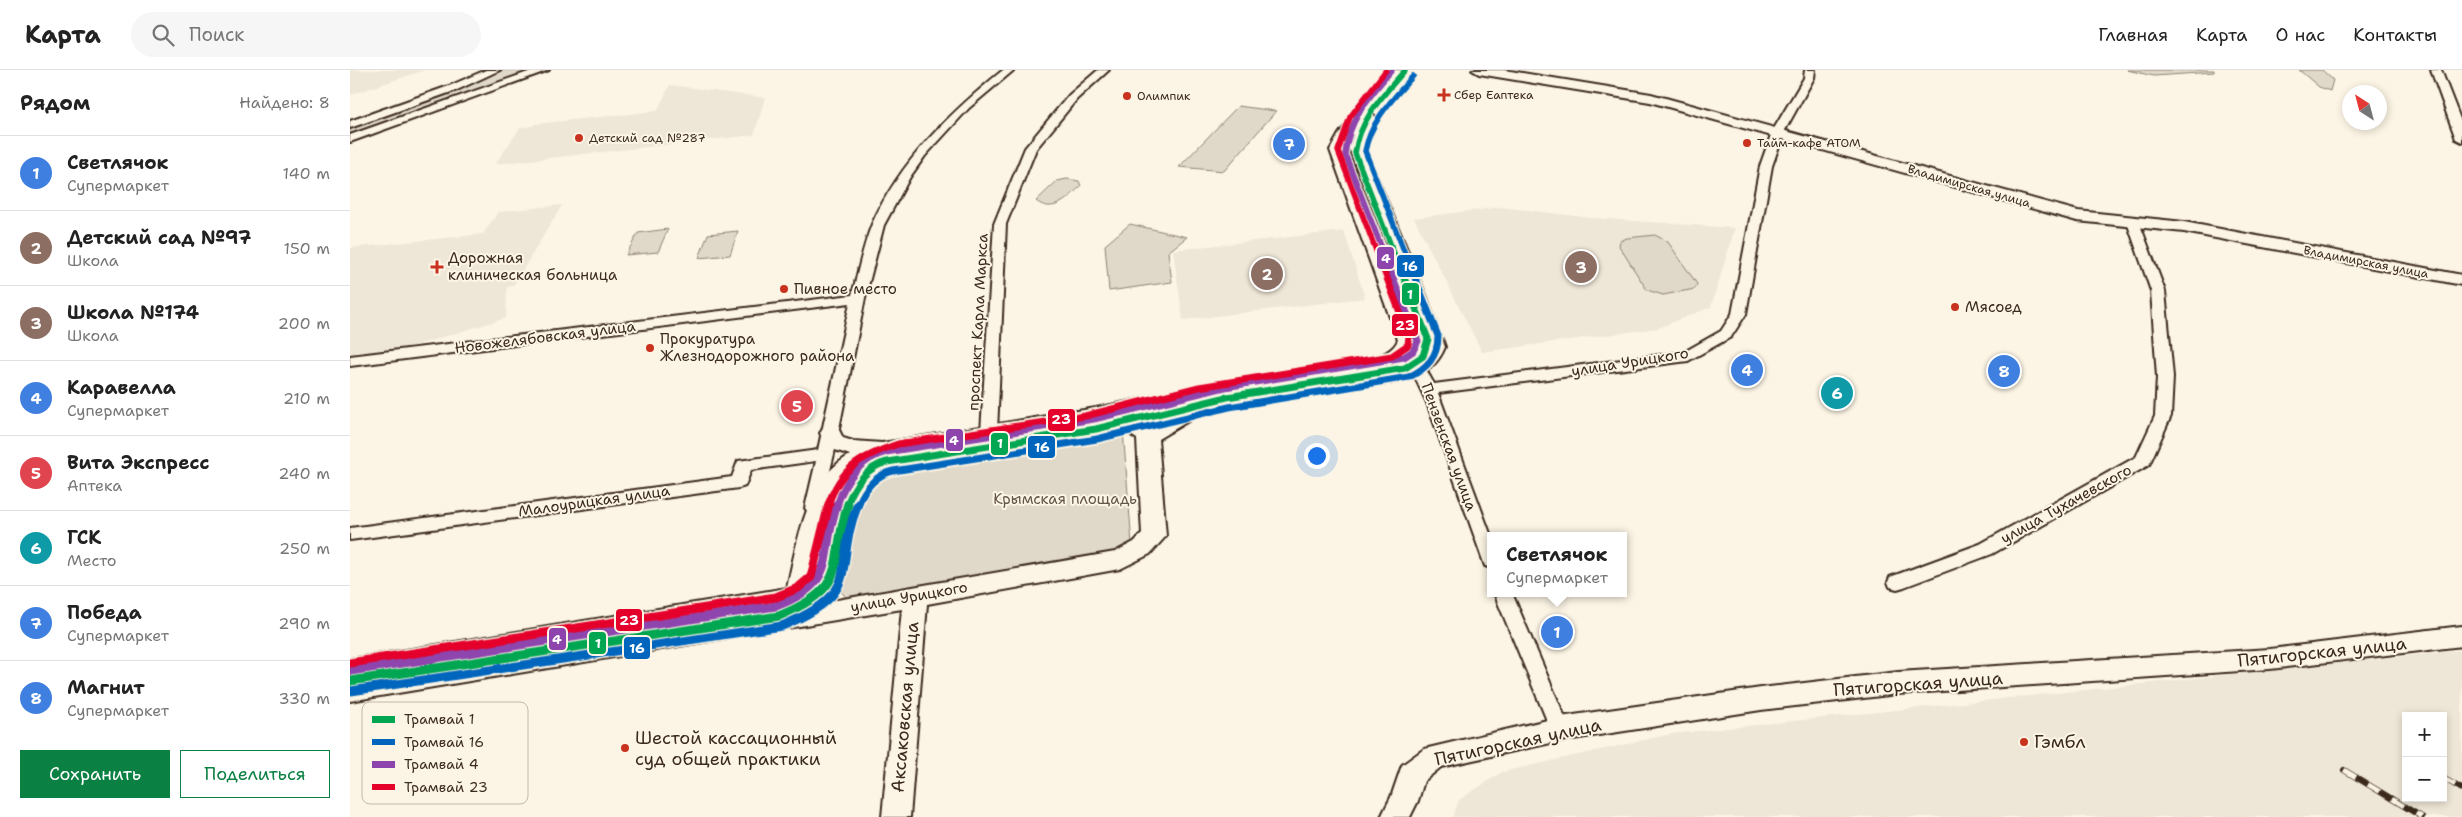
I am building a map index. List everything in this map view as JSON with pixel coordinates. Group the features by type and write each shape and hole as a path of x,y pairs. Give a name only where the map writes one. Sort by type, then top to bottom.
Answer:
{"main road":[{"path":"831,433 834,442 845,446 884,449 1096,415 1208,390 1372,364 1389,359 1403,350 1408,340 1338,150 1348,131 1394,70"},
{"name":"Пензенская улица","path":"1411,70 1360,136 1357,148 1433,339 1433,356 1428,363 1419,369"},
{"name":"Владимирская улица","path":"1480,70 1651,98 2077,216 2184,227 2462,280"},
{"path":"1096,415 1110,416 1123,420 1147,436 1170,419 1205,406 1398,375 1419,369 1403,350"},
{"name":"улица Урицкого","path":"350,669 796,603 915,597 1108,564 1142,548 1154,536 1155,528 1147,436"},
{"path":"796,603 822,501 832,481 848,465 884,449"},
{"name":"Аксаковская улица","path":"896,817 915,597"},
{"name":"улица Урицкого","path":"350,690 796,603"},
{"name":"Пятигорская улица","path":"1402,812 1412,774 1434,756 1560,729 1761,699 1898,683 2270,659 2462,636"}],"street":[{"path":"350,125 453,88 495,70"},
{"path":"350,139 544,70"},
{"path":"796,603 858,298 878,225 904,176 937,135 965,106 1009,70"},
{"name":"проспект Карла Маркса","path":"989,432 1000,224 1019,173 1031,148 1073,97 1104,70"},
{"name":"улица Урицкого","path":"1429,389 1688,356 1726,334 1739,314 1766,166 1778,132 1809,78 1810,70"},
{"path":"2436,70 2462,139"},
{"name":"улица Тухачевского","path":"1897,582 1986,549 2143,461 2163,416 2165,377 2158,291 2133,222"},
{"name":"Новожелябовская улица","path":"350,361 858,298"},
{"name":"Пензенская улица","path":"1419,369 1429,389 1487,550"},
{"name":"Малоурицкая улица","path":"350,534 738,482 744,465 826,454"},
{"path":"1505,597 1560,729"}],"shaded area":[{"path":"350,70 425,70 350,95"},
{"path":"670,85 765,98 754,135 495,164 520,128 535,124 657,111"},
{"name":"Дорожная клиническая больница","path":"562,205 513,286 507,287 506,318 403,349 350,355 350,248 483,234 498,212"},
{"path":"1501,207 1592,218 1735,228 1711,307 1658,328 1482,352 1414,218"},
{"path":"1344,231 1365,298 1183,320 1173,250"},
{"path":"2462,650 2462,817 1453,817 1459,800 1502,772 1671,734"}],"green space":[{"path":"502,70 532,70 350,136 350,127 464,86"},
{"path":"2127,70 2214,70 2214,72 2154,76"},
{"path":"2299,70 2322,70 2333,80 2330,91 2319,87"},
{"path":"1238,106 1276,111 1224,171 1179,167"},
{"path":"1067,179 1079,181 1081,186 1061,203 1049,206 1036,201 1057,181"},
{"path":"1130,224 1187,237 1168,252 1172,282 1109,291 1105,245"},
{"path":"668,229 658,252 626,255 638,233"},
{"path":"738,231 730,255 699,258 708,234"},
{"path":"1655,235 1668,242 1697,284 1695,289 1663,295 1647,290 1619,246 1620,241 1627,238"},
{"name":"Крымская площадь","path":"1103,429 1123,430 1132,544 1119,553 847,599 834,582 848,502 855,486 879,467 899,464 896,461"}],"railway":[{"path":"2344,770 2422,817"},
{"path":"2447,780 2462,789"}],"tram line":[{"name":"23","path":"350,663 776,597 798,588 809,580 816,565 827,509 839,480 848,469 877,451 898,444 1085,416 1199,387 1392,356 1408,345 1409,336 1338,151 1340,139 1350,117 1386,70"},
{"name":"4","path":"350,671 776,606 803,594 819,579 823,573 831,526 840,495 847,481 857,469 877,455 903,448 1094,419 1225,387 1396,360 1407,355 1416,348 1418,341 1345,154 1346,141 1361,108 1392,70"},
{"name":"1","path":"350,681 779,616 809,602 822,592 832,579 848,502 860,480 878,465 904,458 1096,429 1227,397 1399,370 1415,363 1426,351 1428,339 1355,153 1357,141 1366,118 1405,70"},
{"name":"16","path":"351,691 782,626 799,619 832,597 844,574 850,530 856,509 865,490 880,475 906,468 1097,439 1229,407 1401,380 1416,374 1433,359 1438,345 1438,336 1365,151 1367,140 1376,120 1413,76"}],"place":[{"name":"Сбер Еаптека","path":"1444,95"},
{"name":"Олимпик","path":"1127,96"},
{"name":"Детский сад №287","path":"579,138"},
{"name":"Тайм-кафе АТОМ","path":"1747,143"},
{"name":"Победа","path":"1289,144"},
{"name":"Дорожная клиническая больница","path":"437,267"},
{"name":"Школа №174","path":"1581,267"},
{"name":"Детский сад №97","path":"1267,274"},
{"name":"Пивное место","path":"784,289"},
{"name":"Мясоед","path":"1955,307"},
{"name":"Прокуратура Жлезнодорожного района","path":"650,348"},
{"name":"Каравелла","path":"1747,370"},
{"name":"Магнит","path":"2004,371"},
{"name":"ГСК","path":"1837,393"},
{"name":"Вита Экспресс","path":"797,406"},
{"name":"Светлячок","path":"1557,632"},
{"name":"Гэмбл","path":"2024,742"},
{"name":"Шестой кассационный суд общей практики","path":"625,748"}]}
